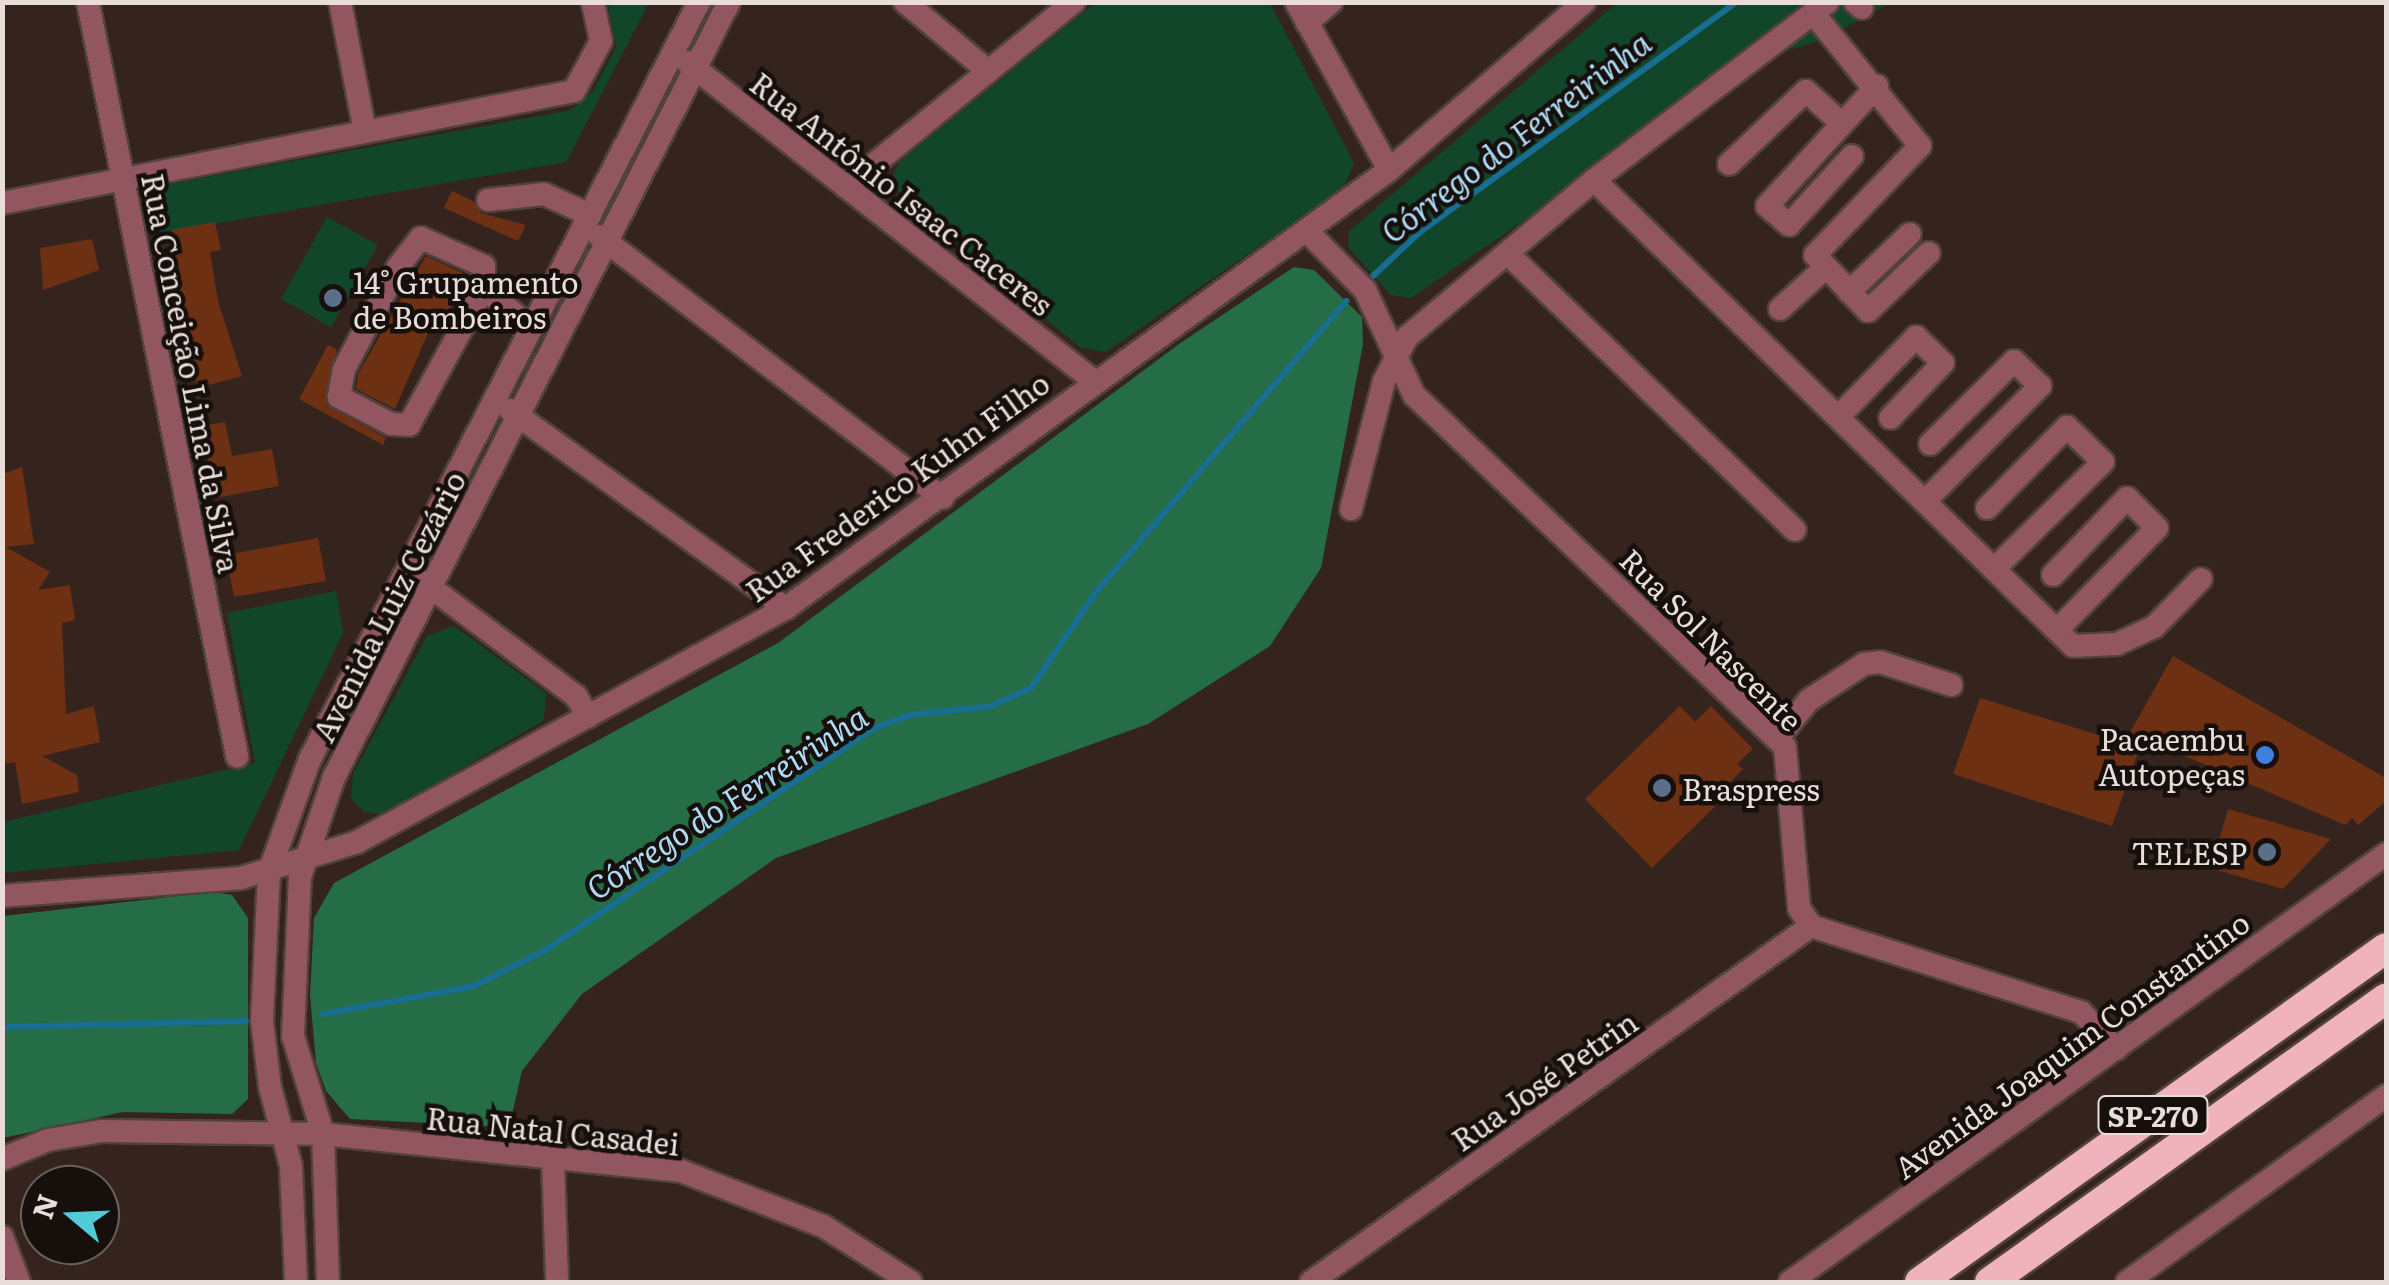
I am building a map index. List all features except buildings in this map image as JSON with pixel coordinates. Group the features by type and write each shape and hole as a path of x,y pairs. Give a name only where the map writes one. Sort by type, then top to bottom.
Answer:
{"highway":[{"name":"SP-270","path":"1920,1282 2386,948"},
{"name":"SP-270","path":"1990,1282 2386,998"}],"street":[{"name":"Rua Conceição Lima da Silva","path":"88,2 237,756"},
{"path":"340,2 365,132"},
{"path":"2,203 574,91 600,40 593,2"},
{"name":"Avenida Luiz Cezário","path":"296,1282 291,1166 262,1021 269,872 310,759 700,2"},
{"name":"Avenida Luiz Cezário","path":"328,1282 323,1134 293,1036 293,944 306,860 334,777 568,325 729,2"},
{"path":"905,2 988,72"},
{"path":"846,187 1074,2"},
{"path":"1332,2 1301,12 1389,170"},
{"name":"Rua Frederico Kuhn Filho","path":"2,896 269,872 358,842 786,608 943,498 1094,381 1389,170 1584,2"},
{"path":"1350,509 1394,359 1407,337 1444,302 1508,254 1594,180 1821,8 1920,146 1816,250 1826,268 1868,312 1929,252"},
{"name":"Rua Antônio Isaac Caceres","path":"674,52 1094,381"},
{"path":"1852,156 1788,226 1767,206 1877,86"},
{"path":"1729,164 1806,90 1841,123"},
{"path":"1594,180 2074,646 2117,644 2154,627 2201,579"},
{"path":"488,200 544,194 587,220 609,244 943,498"},
{"name":"Rua Sol Nascente","path":"1306,231 1366,290 1394,359 1414,395 1778,739 1791,771 1800,908 1811,926"},
{"path":"1849,292 1910,234"},
{"path":"422,238 476,260 486,274 484,288 408,425 391,424 339,396 344,369 398,267 422,238"},
{"path":"1508,254 1795,530"},
{"path":"1780,309 1826,268"},
{"path":"484,288 536,319 568,325"},
{"path":"1838,417 1916,337 1943,363 1890,418"},
{"path":"1924,501 2040,386 2014,361 1930,444"},
{"path":"495,399 786,608"},
{"path":"1986,508 2067,427 2103,462 1994,569"},
{"path":"2053,575 2127,498 2157,528 2057,630"},
{"path":"407,570 576,696 588,717"},
{"path":"1778,739 1808,700 1864,664 1880,662 1952,686"},
{"name":"Avenida Joaquim Constantino","path":"1790,1282 2386,854"},
{"path":"1811,926 2081,1012 2116,1048"},
{"name":"Rua José Petrin","path":"1311,1282 1811,926"},
{"path":"2128,1282 2386,1096"},
{"name":"Rua Natal Casadei","path":"2,1159 48,1140 102,1132 323,1134 681,1171 823,1226 911,1282"},
{"path":"552,1160 557,1282"},
{"path":"2,1238 19,1282"}],"green space":[{"path":"608,3 649,3 566,162 150,235 149,200 169,184 571,110 594,90 616,47"},
{"path":"1095,3 1270,3 1354,163 1343,189 1106,352 1081,348 904,203 892,179 899,162"},
{"path":"1617,3 1890,3 1824,39 1759,59 1411,298 1391,295 1348,247 1349,231"},
{"path":"327,217 378,245 331,327 281,299"},
{"path":"1294,267 1314,270 1362,317 1363,344 1321,568 1270,646 1148,724 776,858 582,994 522,1071 509,1127 350,1119 326,1091 316,1063 310,995 314,918 334,883 778,643 1179,344"},
{"path":"336,591 343,633 239,850 3,873 3,822 255,763 227,613"},
{"path":"454,626 546,693 544,720 385,814 364,812 351,798 353,774 427,636"},
{"path":"213,892 232,895 248,918 248,1099 232,1114 123,1112 3,1138 3,916"}],"waterway":[{"name":"Córrego do Ferreirinha","path":"1373,276 1420,232 1737,2"},
{"name":"Córrego do Ferreirinha","path":"323,1014 474,986 544,951 873,729 910,715 991,706 1031,688 1096,592 1346,301"},
{"name":"Córrego do Ferreirinha","path":"2,1027 246,1021"}],"place":[{"name":"14° Grupamento de Bombeiros","path":"333,298"},
{"name":"Pacaembu Autopeças","path":"2265,755"},
{"name":"Braspress","path":"1662,788"},
{"name":"TELESP","path":"2267,852"}]}
